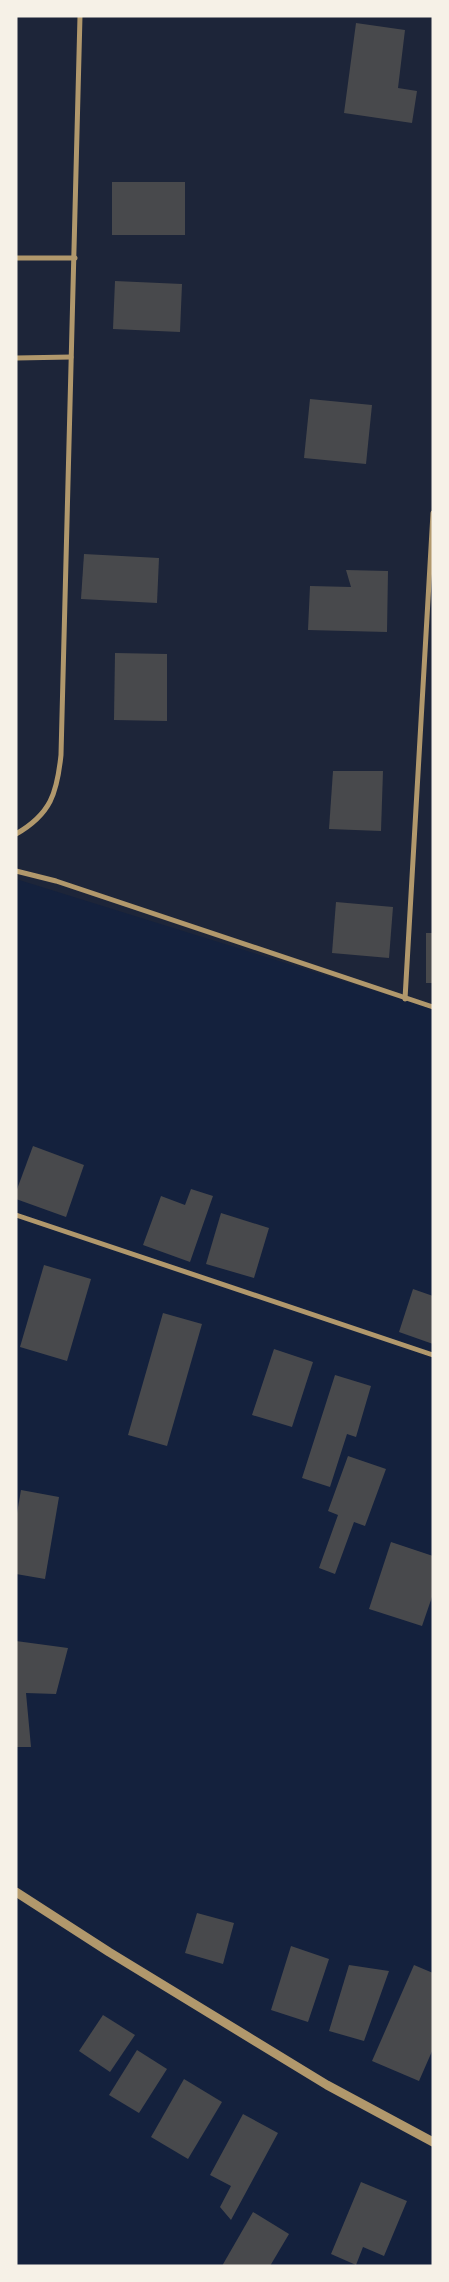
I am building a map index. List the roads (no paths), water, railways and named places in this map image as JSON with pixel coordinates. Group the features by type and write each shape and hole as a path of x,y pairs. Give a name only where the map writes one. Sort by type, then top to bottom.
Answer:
{"street":[{"path":"16,834 40,818 50,803 58,784 61,755 80,16"},
{"path":"16,258 75,258"},
{"path":"16,358 71,357"},
{"path":"405,998 433,514"},
{"path":"16,872 56,881 433,1007"},
{"path":"16,1215 433,1354"},
{"path":"16,1892 109,1952 327,2085 433,2142"}]}
